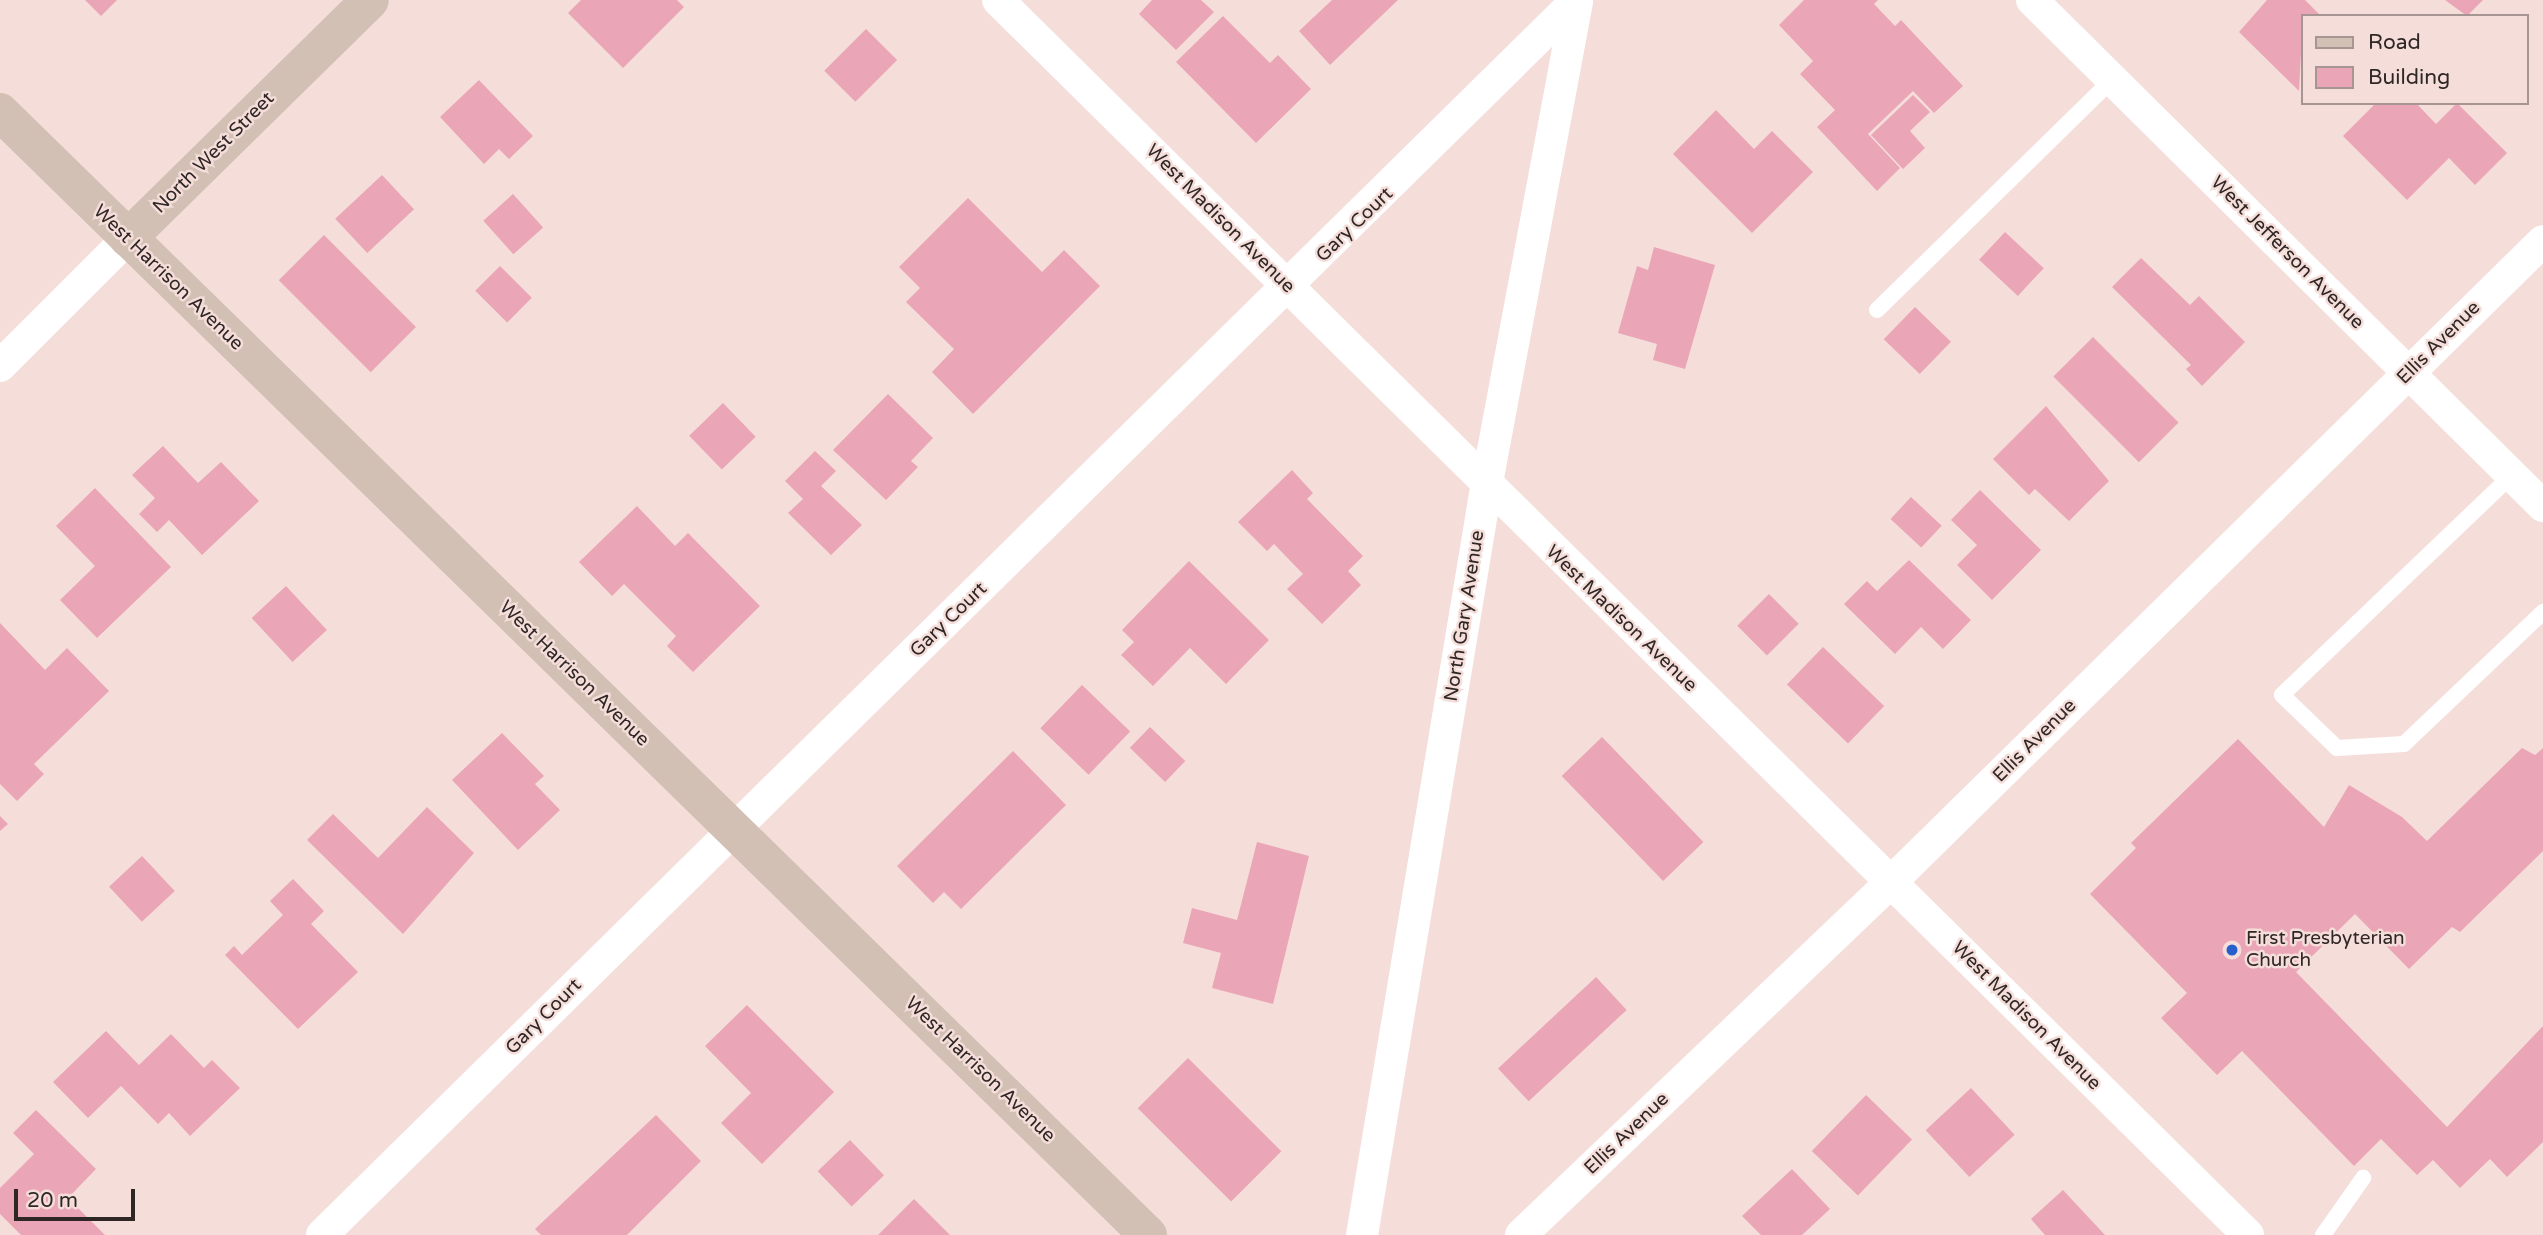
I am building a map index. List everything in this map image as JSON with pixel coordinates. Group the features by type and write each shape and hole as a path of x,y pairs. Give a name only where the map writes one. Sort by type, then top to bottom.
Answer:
{"street":[{"name":"North West Street","path":"0,366 370,0"},
{"name":"West Madison Avenue","path":"998,0 1290,288 1486,488 1891,882 2248,1235"},
{"name":"West Jefferson Avenue","path":"2032,0 2543,506"},
{"name":"Gary Court","path":"322,1235 1290,288 1576,2"},
{"name":"North Gary Avenue","path":"1362,1235 1486,488 1576,2"},
{"name":"West Harrison Avenue","path":"0,112 1148,1235"},
{"name":"Ellis Avenue","path":"1521,1235 1891,882 2543,240"}],"lane":[{"path":"1877,310 2112,79"},
{"path":"2512,475 2283,695 2337,748 2404,744 2543,612"},
{"path":"2323,1235 2363,1178"}],"building":[{"path":"85,0 117,0 101,16"},
{"path":"581,0 677,0 684,7 623,68 568,13"},
{"path":"1152,0 1201,0 1214,12 1176,50 1139,14"},
{"path":"1332,0 1398,0 1330,65 1299,31"},
{"path":"1804,0 1878,0 1874,4 1895,26 1901,20 1963,86 1934,113 1913,91 1868,134 1900,168 1877,191 1817,127 1835,110 1800,74 1813,61 1779,25"},
{"path":"2267,0 2305,0 2319,14 2302,14 2299,91 2239,32"},
{"path":"2445,0 2483,0 2469,14 2464,14"},
{"path":"1223,16 1270,63 1278,55 1311,89 1256,143 1176,62"},
{"path":"866,29 897,60 855,102 824,71"},
{"path":"479,80 533,136 509,159 499,149 484,164 440,117"},
{"path":"1913,95 1930,112 1910,131 1925,148 1903,169 1871,135"},
{"path":"2374,105 2418,105 2436,124 2455,105 2459,105 2507,153 2475,185 2449,158 2407,200 2343,136"},
{"path":"1716,110 1754,149 1772,131 1813,172 1752,233 1673,154"},
{"path":"382,175 414,209 367,253 335,219"},
{"path":"513,194 543,227 513,254 483,221"},
{"path":"968,198 1042,272 1064,250 1100,286 973,414 932,372 954,349 906,302 920,288 899,267"},
{"path":"2005,232 2044,268 2018,296 1979,260"},
{"path":"324,235 416,327 371,372 279,280"},
{"path":"1654,247 1715,265 1685,369 1653,360 1657,344 1618,333 1637,266 1648,270"},
{"path":"2141,258 2190,305 2199,296 2245,342 2202,386 2186,369 2191,365 2112,287"},
{"path":"500,266 532,298 507,323 475,291"},
{"path":"1915,307 1951,342 1920,374 1884,339"},
{"path":"2093,337 2179,423 2139,462 2053,377"},
{"path":"888,394 933,438 911,461 918,467 886,500 833,450"},
{"path":"723,403 756,437 722,469 689,436"},
{"path":"2046,406 2109,481 2069,521 2035,489 2029,495 1993,459"},
{"path":"163,446 198,483 221,462 259,501 202,555 169,520 157,532 139,514 155,498 132,475"},
{"path":"815,451 836,471 821,486 862,525 831,555 788,513 803,499 785,481"},
{"path":"1292,470 1313,493 1307,499 1363,556 1348,571 1361,585 1322,624 1287,589 1303,574 1274,544 1267,551 1238,522"},
{"path":"95,488 171,567 97,638 60,600 95,566 56,526"},
{"path":"1980,490 2041,550 1992,600 1957,565 1977,545 1951,520"},
{"path":"1911,497 1942,526 1921,548 1891,519"},
{"path":"637,506 675,546 688,533 760,606 693,672 667,646 676,636 624,584 612,596 579,562"},
{"path":"1909,560 1971,620 1943,649 1921,627 1895,654 1844,604 1867,581 1877,591"},
{"path":"1189,561 1269,640 1226,684 1190,648 1153,686 1121,655 1134,642 1122,630"},
{"path":"286,586 327,630 293,662 252,618"},
{"path":"1769,594 1799,624 1767,656 1737,626"},
{"path":"0,623 45,670 67,648 109,691 34,764 44,774 17,801 0,784"},
{"path":"1823,647 1884,706 1848,743 1787,684"},
{"path":"1082,685 1130,732 1089,775 1040,728"},
{"path":"1150,727 1185,761 1165,782 1130,748"},
{"path":"502,733 544,776 535,784 560,810 518,850 452,780"},
{"path":"1602,737 1703,842 1663,881 1562,776"},
{"name":"First Presbyterian Church","path":"2238,739 2324,827 2349,785 2402,817 2427,841 2522,748 2535,755 2543,748 2543,851 2460,932 2452,927 2409,969 2355,914 2296,972 2447,1127 2543,1026 2543,1142 2507,1177 2490,1159 2460,1188 2433,1160 2417,1175 2381,1139 2354,1166 2242,1051 2217,1075 2161,1018 2187,993 2090,894 2136,848 2131,843"},
{"path":"1013,751 1066,805 961,909 944,892 933,903 897,866"},
{"path":"427,807 474,853 403,934 307,840 333,814 378,858"},
{"path":"0,816 8,824 0,831"},
{"path":"1257,842 1309,856 1273,1004 1212,988 1221,953 1183,943 1192,908 1237,920"},
{"path":"142,856 175,891 142,922 109,887"},
{"path":"293,879 324,911 311,924 358,972 298,1029 225,955 234,946 242,955 283,915 270,901"},
{"path":"1596,977 1627,1010 1529,1101 1498,1068"},
{"path":"747,1005 834,1092 762,1164 721,1123 751,1093 705,1046"},
{"path":"106,1031 139,1065 171,1034 204,1068 212,1060 240,1088 190,1136 169,1113 158,1124 121,1086 88,1118 53,1082"},
{"path":"1188,1058 1281,1151 1231,1202 1138,1108"},
{"path":"1971,1088 2015,1135 1969,1177 1926,1130"},
{"path":"1866,1095 1912,1139 1858,1196 1812,1151"},
{"path":"36,1110 96,1169 68,1198 105,1235 21,1235 0,1214 0,1188 34,1154 13,1133"},
{"path":"656,1115 701,1161 627,1235 541,1235 535,1229"},
{"path":"850,1140 884,1175 852,1207 818,1171"},
{"path":"1792,1169 1830,1209 1802,1235 1761,1235 1742,1216"},
{"path":"2063,1190 2105,1235 2045,1235 2031,1219"},
{"path":"914,1199 950,1235 878,1235"}],"place":[{"name":"First Presbyterian Church","path":"2232,950"}]}
